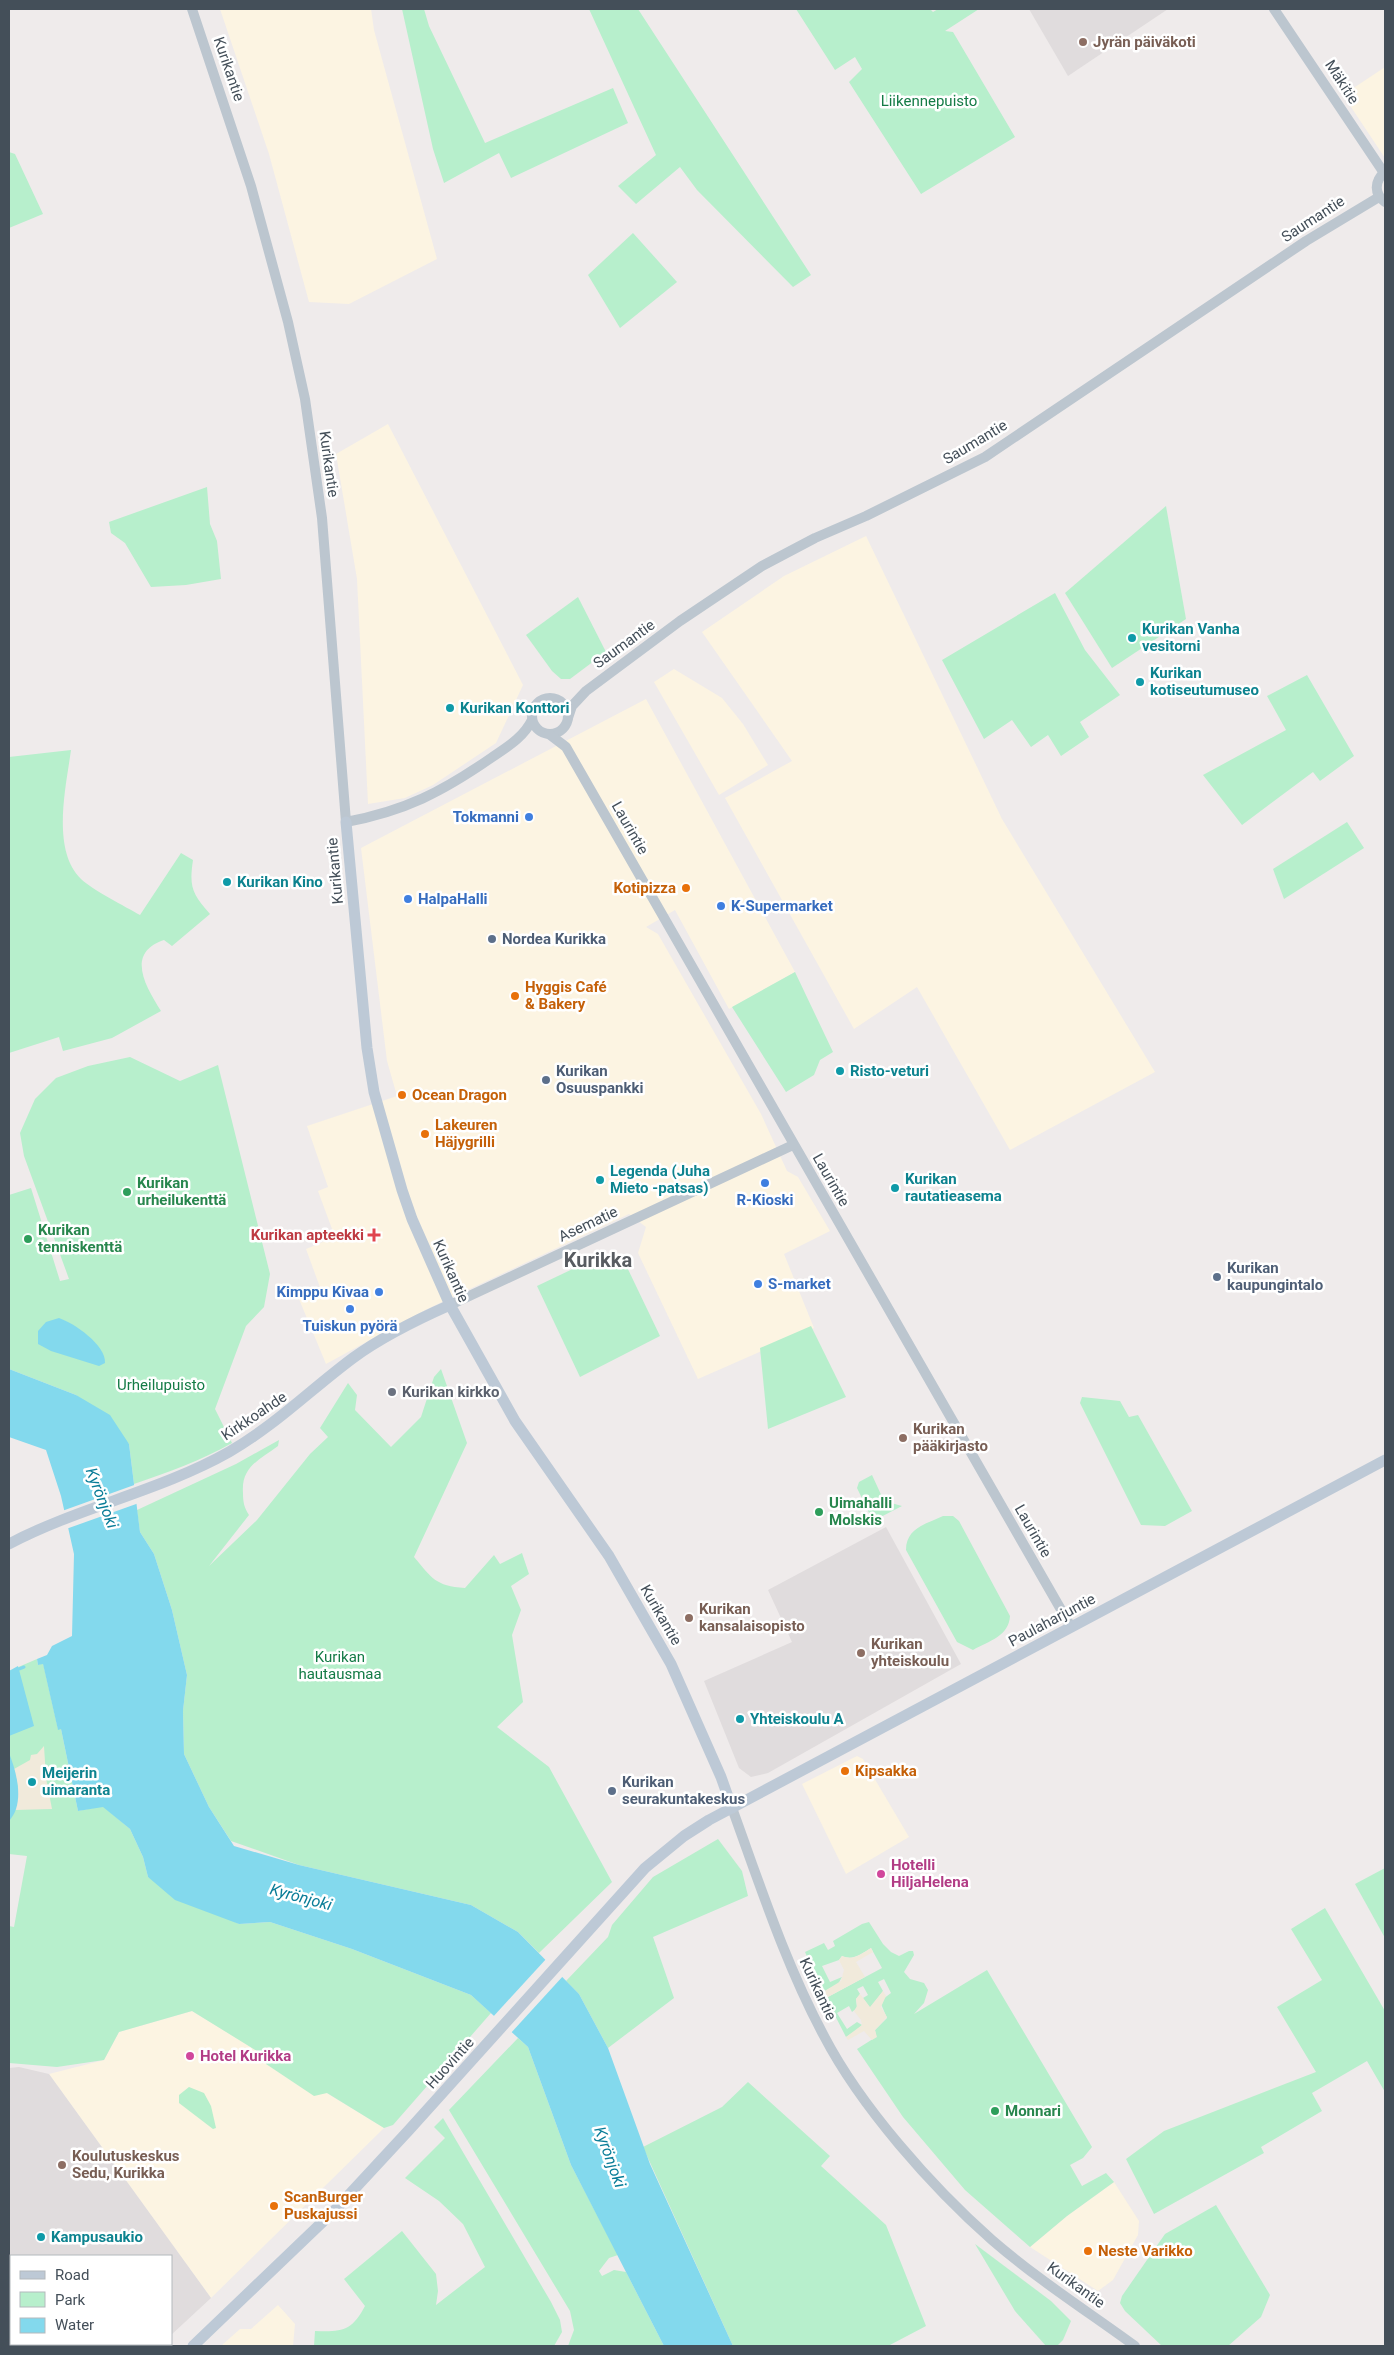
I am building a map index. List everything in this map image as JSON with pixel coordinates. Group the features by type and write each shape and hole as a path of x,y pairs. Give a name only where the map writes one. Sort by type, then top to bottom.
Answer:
{"main road":[{"name":"Kurikantie","path":"346,822 367,1048 374,1092 402,1190 450,1305 526,1439 609,1556 671,1664 732,1808"},
{"name":"Kirkkoahde","path":"9,1544 58,1521 202,1466 275,1423 371,1345 450,1305"},
{"name":"Paulaharjuntie","path":"732,1808 1385,1460"},
{"name":"Huovintie","path":"193,2346 334,2211 645,1868 684,1836 732,1808"}],"street":[{"name":"Kurikantie","path":"192,9 251,186 288,322 305,399 322,518 346,822"},
{"name":"Mäkitie","path":"1274,9 1384,173"},
{"path":"1382,199 1377,184 1384,173"},
{"name":"Saumantie","path":"566,722 572,706 579,697 680,621 762,566 815,538 866,516 985,457 1306,241 1382,199"},
{"path":"547,734 538,731 532,720 532,711 540,700 551,697 567,701 579,697"},
{"path":"520,737 558,732 566,722 566,707 559,699"},
{"path":"346,822 377,816 435,794 452,785 520,737 532,720"},
{"name":"Laurintie","path":"566,722 566,746"},
{"name":"Laurintie","path":"547,734 566,746 1071,1627"},
{"name":"Asematie","path":"450,1305 794,1144"},
{"name":"Kurikantie","path":"732,1808 778,1935 808,2004 841,2066 872,2109 939,2188 992,2240 1040,2278 1135,2346"}],"shaded area":[{"path":"220,9 371,9 374,30 437,259 349,304 309,302 269,154"},
{"name":"Jyrän päiväkoti","path":"1029,9 1168,9 1068,76"},
{"path":"1385,67 1385,158 1343,95"},
{"path":"388,424 523,685 496,743 433,785 405,798 368,804 357,579 336,454"},
{"path":"866,536 1002,819 1155,1072 1010,1150 917,987 854,1029 725,798 792,761 702,632 784,576"},
{"path":"674,669 722,698 743,724 768,765 719,795 654,682"},
{"path":"646,699 795,972 729,1009 675,910 646,927 658,934 761,1114 787,1171 798,1177 830,1231 784,1254 814,1328 698,1379 638,1253 646,1227 629,1214 425,1310 326,1364 299,1299 321,1290 306,1249 335,1237 318,1191 328,1187 307,1126 397,1096 387,1061 361,848"},
{"name":"Kurikan yhteiskoulu","path":"886,1527 961,1664 768,1773 751,1777 739,1768 704,1681 792,1642 768,1590"},
{"path":"857,1756 863,1759 909,1837 846,1874 802,1784"},
{"path":"192,2011 384,2128 211,2298 49,2074 104,2060 119,2032"},
{"name":"Koulutuskeskus Sedu, Kurikka","path":"19,2067 49,2074 211,2298 172,2334 172,2255 10,2255 10,2345 160,2346 9,2346 9,2068"},
{"path":"1114,2182 1139,2221 1138,2235 1113,2280 1098,2291 1030,2247 1067,2216"},
{"path":"278,2305 295,2324 293,2346 221,2346 240,2329 251,2329"}],"green space":[{"path":"402,9 424,9 429,26 485,143 613,88 628,123 511,178 499,153 444,183 433,149"},
{"path":"589,9 638,9 811,275 793,287 697,190 680,167 636,204 618,186 656,155"},
{"name":"Liikennepuisto","path":"796,9 930,9 933,12 938,9 979,9 945,31 953,32 1015,137 921,194 849,82 862,69 855,57 835,70"},
{"path":"9,152 15,154 43,214 9,228"},
{"path":"633,233 677,282 620,328 588,275"},
{"path":"207,487 210,524 217,541 221,579 186,585 151,587 125,543 111,533 109,522"},
{"path":"1166,506 1186,619 1112,668 1065,593"},
{"path":"1055,593 1085,650 1120,695 1080,722 1089,737 1061,756 1048,735 1031,747 1012,720 984,739 942,660"},
{"path":"578,597 606,652 570,679 561,679 552,671 526,635"},
{"path":"1307,675 1354,756 1320,781 1313,772 1242,825 1203,775 1286,730 1267,696"},
{"path":"71,750 64,799 63,835 66,852 72,867 81,879 100,893 140,915 181,853 193,860 191,877 193,889 199,901 210,914 172,946 164,940 152,946 145,953 142,971 150,992 161,1011 112,1038 63,1051 59,1037 9,1053 9,757"},
{"path":"1347,822 1364,848 1284,899 1273,869"},
{"path":"795,972 833,1052 820,1060 814,1075 786,1092 732,1007"},
{"name":"Urheilupuisto","path":"130,1057 180,1081 218,1065 270,1274 264,1307 246,1326 215,1409 232,1443 196,1461 134,1484 129,1444 76,1395 9,1369 9,1195 31,1188 60,1281 69,1279 24,1156 20,1133 35,1099 56,1078 88,1066"},
{"path":"602,1255 613,1257 625,1263 660,1336 580,1377 537,1286"},
{"path":"811,1326 846,1397 768,1429 760,1348"},
{"name":"Kurikan hautausmaa","path":"441,1369 467,1443 414,1557 435,1580 447,1585 465,1588 494,1555 500,1564 522,1553 529,1574 511,1586 521,1610 512,1635 523,1702 497,1727 549,1767 612,1882 539,1953 518,1932 471,1905 299,1865 231,1841 209,1807 184,1754 183,1711 187,1675 172,1610 154,1554 140,1532 137,1510 236,1464 279,1440 278,1446 258,1460 248,1470 243,1484 243,1496 249,1515 209,1566 257,1520 310,1454 328,1437 320,1428 348,1383 357,1395 355,1410 391,1447 421,1417 434,1377"},
{"path":"1082,1397 1120,1401 1129,1417 1138,1415 1192,1511 1165,1526 1141,1525 1080,1403"},
{"path":"872,1475 884,1501 902,1506 873,1521 857,1488 859,1482"},
{"path":"943,1516 953,1516 959,1521 1010,1616 1009,1623 1002,1633 973,1650 957,1642 906,1550 909,1537 913,1532 924,1524"},
{"path":"37,1659 38,1665 43,1663 58,1729 61,1729 78,1811 103,1806 130,1829 143,1857 148,1877 239,1924 270,1922 352,1949 471,1995 491,2013 393,2125 384,2128 327,2093 314,2096 266,2064 265,2056 192,2011 119,2032 104,2060 57,2067 9,2063 9,1926 14,1927 27,1856 9,1854 9,1671"},
{"path":"718,1839 742,1871 748,1896 653,1937 674,1998 608,2048 579,1994 566,1981 608,1937 612,1925 653,1877"},
{"path":"1385,1868 1385,1938 1355,1884"},
{"path":"1325,1908 1385,2011 1385,2092 1367,2061 1312,2093 1322,2111 1261,2147 1264,2153 1154,2214 1126,2159 1164,2131 1316,2072 1277,2007 1322,1980 1291,1929"},
{"path":"869,1922 883,1944 891,1952 899,1956 913,1951 914,1955 904,1972 910,1979 924,1983 928,1990 924,2003 914,2014 987,1970 1092,2147 1083,2158 1070,2165 1082,2186 1106,2173 1114,2182 1067,2216 1030,2247 965,2190 903,2117 857,2049 876,2037 875,2030 887,2018 881,2004 883,1999 891,1993 884,1979 878,1982 883,1991 870,2008 863,1998 868,1995 863,1986 857,1989 860,1994 856,1999 857,2008 852,2012 849,2006 837,2013 847,2029 857,2022 862,2025 846,2037 826,1998 882,1968 871,1948 857,1956 850,1958 842,1956 839,1960 822,1966 830,1982 842,1977 838,1984 823,1992 805,1952 824,1943 828,1950 835,1946 833,1941"},
{"path":"518,2038 528,2047 571,2165 618,2255 609,2258 599,2271 602,2276 614,2270 626,2272 664,2346 568,2346 574,2330 570,2311 449,2110"},
{"path":"748,2082 830,2156 821,2166 886,2225 926,2326 888,2346 733,2346 643,2147 722,2107"},
{"path":"189,2087 204,2093 211,2106 216,2128 213,2129 179,2103 179,2095"},
{"path":"443,2118 551,2302 560,2320 562,2332 554,2346 314,2346 315,2331 339,2330 356,2321 365,2306 344,2279 402,2231 436,2274 438,2291 436,2305 485,2267 463,2224 439,2201 405,2178 445,2138 434,2127"},
{"path":"1216,2205 1270,2295 1261,2317 1228,2346 1162,2346 1125,2311 1120,2303 1122,2296 1165,2234"},
{"path":"975,2244 1051,2301 1071,2321 1063,2340 1057,2346 1046,2346 1015,2311"}],"sand":[{"name":"Meijerin uimaranta","path":"44,1746 46,1778 52,1809 15,1810 18,1787 14,1769 30,1760 31,1755 37,1754"},
{"path":"871,1948 873,1952 856,1962 865,1977 826,1998 823,1992 841,1981 844,1970 839,1960 842,1956 854,1957"},
{"path":"883,1991 886,1996 881,2007 887,2017 875,2030 877,2037 872,2040 864,2031 848,2040 846,2037 862,2025 861,2020 854,2011 857,2006 856,1999 860,1994 870,2007"}],"water":[{"path":"59,1318 73,1325 95,1342 104,1356 105,1363 99,1366 51,1351 38,1344 38,1331 46,1322"},
{"name":"Kyrönjoki","path":"9,1369 76,1395 110,1415 129,1444 140,1532 154,1554 172,1610 187,1675 183,1711 184,1754 209,1807 234,1846 299,1865 471,1905 518,1932 579,1994 608,2048 650,2164 733,2346 664,2346 571,2165 528,2047 471,1995 352,1949 270,1922 239,1924 175,1900 148,1877 143,1857 130,1829 103,1807 78,1811 61,1729 58,1730 43,1664 38,1665 37,1659 47,1655 52,1646 72,1636 74,1554 61,1496 46,1450 9,1437"},
{"path":"18,1666 34,1726 9,1736 9,1671"},
{"path":"9,1753 17,1779 18,1797 14,1814 9,1821"}],"pier":[{"path":"137,1484 139,1503 66,1529 62,1511"},
{"path":"547,1958 564,1975 510,2034 492,2018"}],"waterway":[{"path":"19,1669 24,1667"}],"place":[{"name":"Jyrän päiväkoti","path":"1083,42"},
{"name":"Kurikan Vanha vesitorni","path":"1132,638"},
{"name":"Kurikan kotiseutumuseo","path":"1140,682"},
{"name":"Kurikan Konttori","path":"450,708"},
{"name":"Tokmanni","path":"529,817"},
{"name":"Kurikan Kino","path":"227,882"},
{"name":"Kotipizza","path":"686,888"},
{"name":"HalpaHalli","path":"408,899"},
{"name":"K-Supermarket","path":"721,906"},
{"name":"Nordea Kurikka","path":"492,939"},
{"name":"Hyggis Café & Bakery","path":"515,996"},
{"name":"Risto-veturi","path":"840,1071"},
{"name":"Kurikan Osuuspankki","path":"546,1080"},
{"name":"Ocean Dragon","path":"402,1095"},
{"name":"Lakeuren Häjygrilli","path":"425,1134"},
{"name":"Legenda (Juha Mieto -patsas)","path":"600,1180"},
{"name":"R-Kioski","path":"765,1183"},
{"name":"Kurikan rautatieasema","path":"895,1188"},
{"name":"Kurikan urheilukenttä","path":"127,1192"},
{"name":"Kurikan apteekki","path":"374,1235"},
{"name":"Kurikan tenniskenttä","path":"28,1239"},
{"name":"Kurikan kaupungintalo","path":"1217,1277"},
{"name":"S-market","path":"758,1284"},
{"name":"Kimppu Kivaa","path":"379,1292"},
{"name":"Tuiskun pyörä","path":"350,1309"},
{"name":"Kurikan kirkko","path":"392,1392"},
{"name":"Kurikan pääkirjasto","path":"903,1438"},
{"name":"Uimahalli Molskis","path":"819,1512"},
{"name":"Kurikan kansalaisopisto","path":"689,1618"},
{"name":"Kurikan yhteiskoulu","path":"861,1653"},
{"name":"Yhteiskoulu A","path":"740,1719"},
{"name":"Kipsakka","path":"845,1771"},
{"name":"Meijerin uimaranta","path":"32,1782"},
{"name":"Kurikan seurakuntakeskus","path":"612,1791"},
{"name":"Hotelli HiljaHelena","path":"881,1874"},
{"name":"Hotel Kurikka","path":"190,2056"},
{"name":"Monnari","path":"995,2111"},
{"name":"Koulutuskeskus Sedu, Kurikka","path":"62,2165"},
{"name":"ScanBurger Puskajussi","path":"274,2206"},
{"name":"Kampusaukio","path":"41,2237"},
{"name":"Neste Varikko","path":"1088,2251"}],"district":[{"name":"Kurikka","path":"598,1260"}]}
